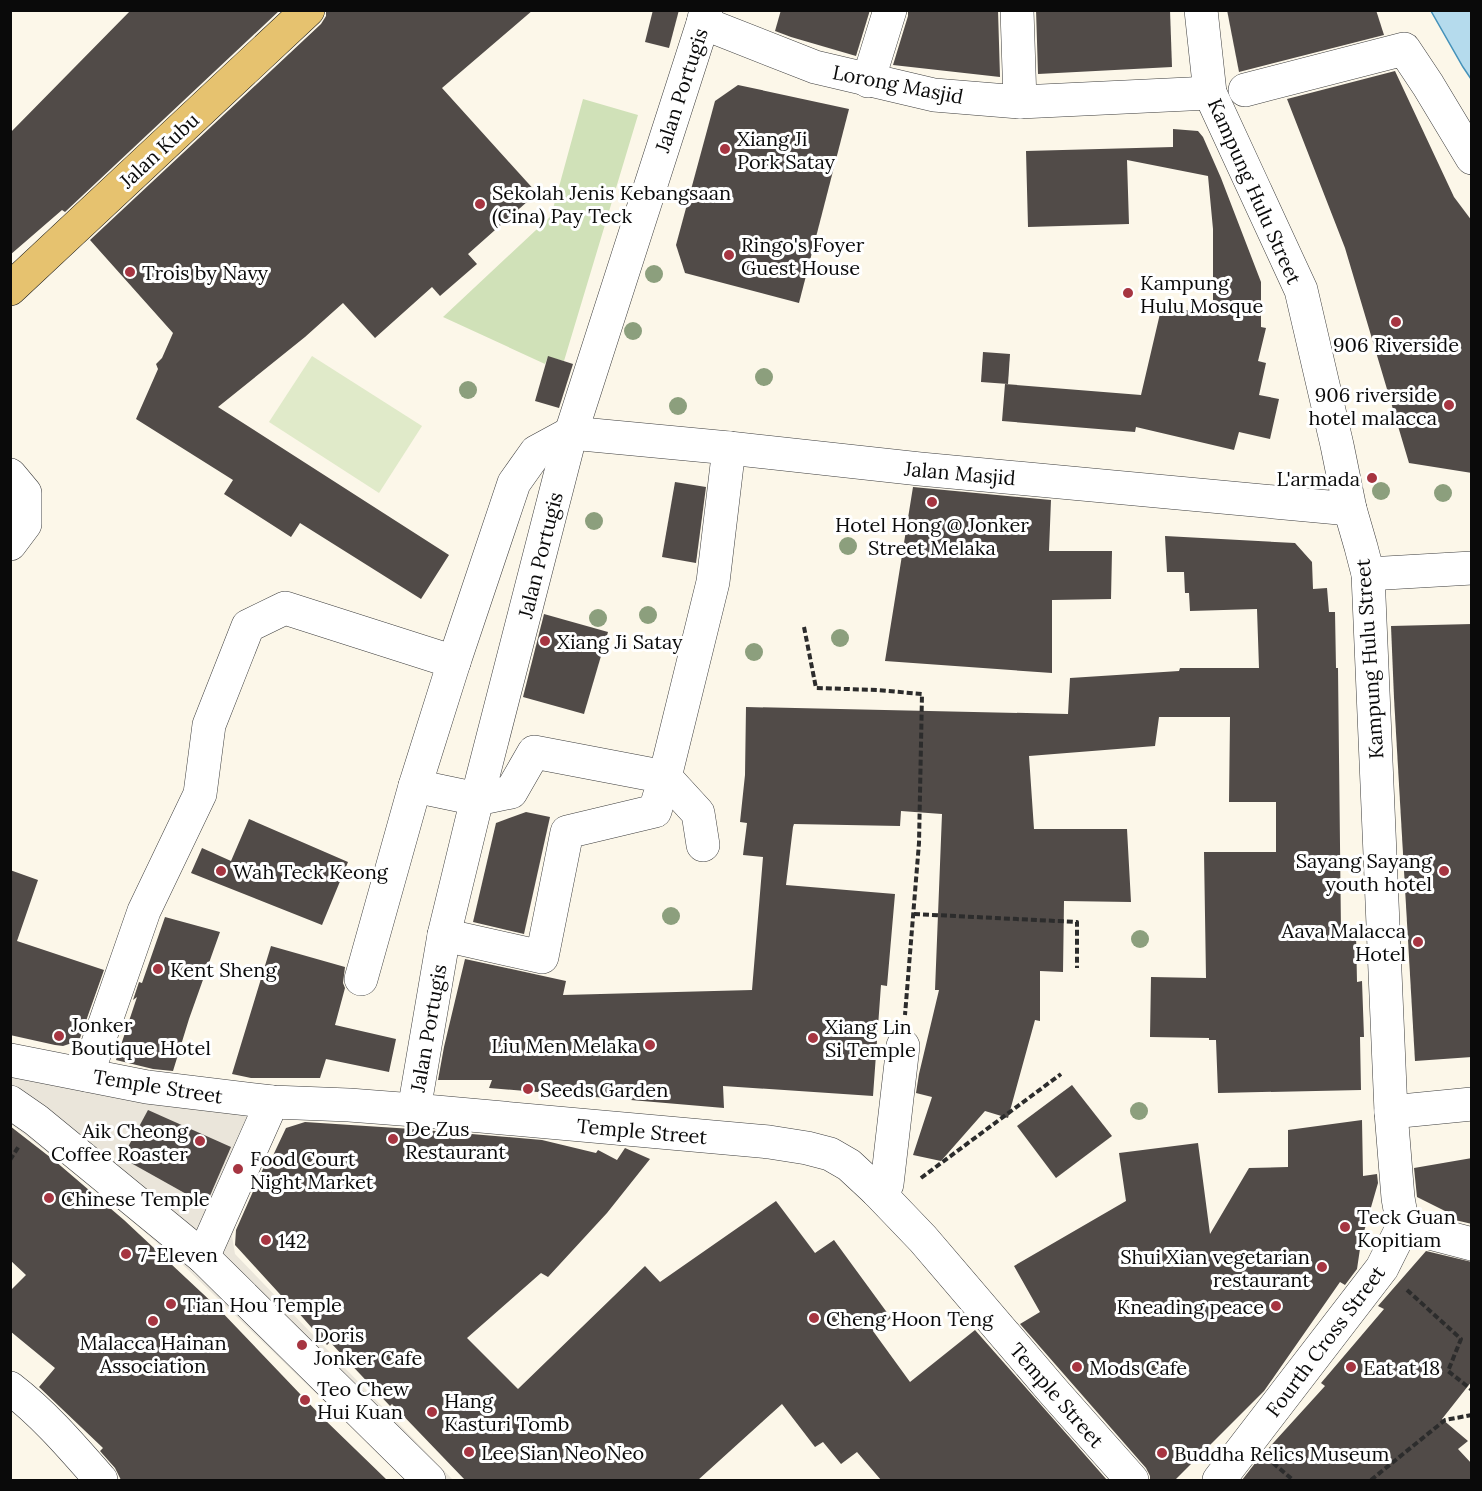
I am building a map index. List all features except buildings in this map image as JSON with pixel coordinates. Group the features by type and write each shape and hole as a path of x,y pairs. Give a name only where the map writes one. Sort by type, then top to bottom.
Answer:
{"main road":[{"name":"Jalan Kubu","path":"10,289 308,10"}],"street":[{"path":"868,81 890,10"},
{"path":"1017,10 1020,102"},
{"name":"Kampung Hulu Street","path":"1201,10 1210,93 1301,290 1350,508 1368,574 1391,1112 1398,1198 1403,1226"},
{"name":"Lorong Masjid","path":"704,17 815,68 934,95 1020,102 1210,93"},
{"name":"Jalan Portugis","path":"414,1110 444,935 571,433 704,17"},
{"path":"1245,90 1404,49 1472,158"},
{"path":"361,979 415,786 514,483 536,452 571,433"},
{"name":"Jalan Masjid","path":"571,433 920,469 1350,508"},
{"path":"444,935 542,957 567,832 655,811 713,582 729,448"},
{"path":"10,475 25,493 25,524 10,544"},
{"path":"1368,574 1472,568"},
{"path":"87,1075 144,911 200,794 209,725 248,626 285,608 454,662"},
{"path":"415,786 477,799 511,792 534,752 665,777 698,813 703,845"},
{"path":"882,1188 903,1046"},
{"name":"Temple Street","path":"10,1060 147,1087 272,1102 414,1110 769,1142 830,1154 882,1188 1053,1391 1132,1480"},
{"path":"10,1102 36,1120 203,1257 429,1480"},
{"path":"203,1257 272,1102"},
{"path":"1391,1112 1472,1104"},
{"path":"1403,1226 1472,1244"},
{"name":"Fourth Cross Street","path":"1219,1480 1382,1268 1403,1226"},
{"path":"10,1388 32,1405 65,1438 101,1480"}],"path":[{"path":"804,627 816,688 922,694 919,843 903,1046"},
{"path":"914,914 1077,922 1077,968"},
{"path":"882,1188 900,1194 1061,1074"},
{"path":"1382,1268 1461,1339 1448,1371 1472,1390"},
{"path":"1371,1480 1445,1420 1472,1415"}],"green space":[{"path":"583,99 638,115 564,361 548,357 545,364 443,317 551,216"},
{"path":"312,356 422,426 379,493 269,422"}],"shaded area":[{"path":"11,1050 234,1098 268,1126 232,1236 235,1254 453,1480 406,1480 183,1265 92,1187 11,1124"}],"water":[{"path":"1431,11 1471,11 1471,79 1463,67"}],"place":[{"name":"Xiang Ji Pork Satay","path":"725,149"},
{"name":"Sekolah Jenis Kebangsaan (Cina) Pay Teck","path":"480,204"},
{"name":"Ringo's Foyer Guest House","path":"729,255"},
{"name":"Trois by Navy","path":"130,272"},
{"name":"Kampung Hulu Mosque","path":"1128,293"},
{"name":"906 Riverside","path":"1396,322"},
{"name":"906 riverside hotel malacca","path":"1449,405"},
{"name":"L'armada","path":"1372,478"},
{"name":"Hotel Hong @ Jonker Street Melaka","path":"932,502"},
{"name":"Xiang Ji Satay","path":"545,641"},
{"name":"Wah Teck Keong","path":"221,871"},
{"name":"Sayang Sayang youth hotel","path":"1444,871"},
{"name":"Aava Malacca Hotel","path":"1418,942"},
{"name":"Kent Sheng","path":"158,969"},
{"name":"Jonker Boutique Hotel","path":"59,1036"},
{"name":"Xiang Lin Si Temple","path":"813,1038"},
{"name":"Liu Men Melaka","path":"650,1045"},
{"name":"Seeds Garden","path":"528,1089"},
{"name":"De Zus Restaurant","path":"393,1139"},
{"name":"Aik Cheong Coffee Roaster","path":"200,1141"},
{"name":"Food Court Night Market","path":"238,1169"},
{"name":"Chinese Temple","path":"49,1198"},
{"name":"Teck Guan Kopitiam","path":"1345,1227"},
{"name":"142","path":"266,1240"},
{"name":"7-Eleven","path":"126,1254"},
{"name":"Shui Xian vegetarian restaurant","path":"1322,1267"},
{"name":"Tian Hou Temple","path":"171,1304"},
{"name":"Kneading peace","path":"1276,1306"},
{"name":"Cheng Hoon Teng","path":"814,1318"},
{"name":"Malacca Hainan Association","path":"153,1321"},
{"name":"Doris Jonker Cafe","path":"302,1345"},
{"name":"Mods Cafe","path":"1077,1367"},
{"name":"Eat at 18","path":"1351,1367"},
{"name":"Teo Chew Hui Kuan","path":"305,1400"},
{"name":"Hang Kasturi Tomb","path":"432,1412"},
{"name":"Lee Sian Neo Neo","path":"469,1452"},
{"name":"Buddha Relics Museum","path":"1162,1453"}]}
